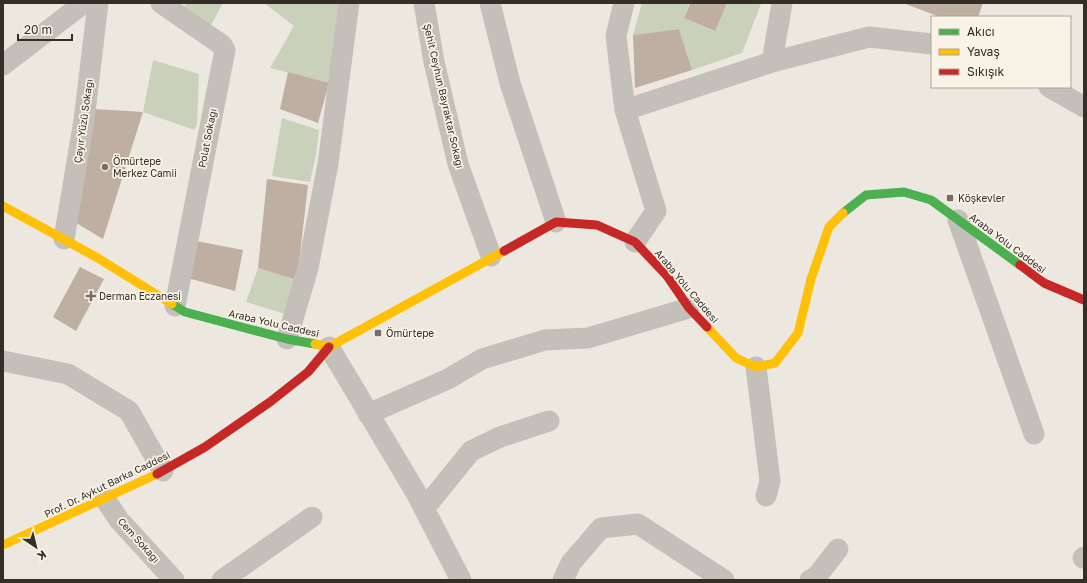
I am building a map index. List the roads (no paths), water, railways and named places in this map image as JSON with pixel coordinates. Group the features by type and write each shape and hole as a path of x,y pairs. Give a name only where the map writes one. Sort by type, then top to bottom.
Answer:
{"street":[{"path":"3,64 84,3"},
{"name":"Çayır Yüzü Sokağı","path":"64,239 84,120 98,3"},
{"name":"Polat Sokağı","path":"161,3 222,45 225,50 175,306"},
{"path":"287,338 308,268 328,164 349,3"},
{"name":"Şehit Ceyhun Bayraktar Sokağı","path":"424,3 434,62 458,164 491,256"},
{"path":"490,3 510,83 556,222"},
{"path":"624,3 616,36 625,110 656,211 635,242"},
{"path":"772,62 782,3"},
{"path":"625,110 772,62 869,37 931,44"},
{"path":"1051,88 1084,107"},
{"name":"Araba Yolu Caddesi","path":"3,206 96,257 185,312 329,347 491,256 556,222 597,225 635,242 666,276 689,308 736,358 756,367 775,363 798,333 811,279 830,227 846,209 866,195 904,192 931,200 1044,283 1084,300"},
{"path":"958,220 1034,434"},
{"path":"368,414 448,379 482,359 545,340 588,338 689,308"},
{"path":"329,347 424,509 461,580"},
{"name":"Prof. Dr. Aykut Barka Caddesi","path":"3,546 163,471 205,447 270,402 308,372 329,347"},
{"path":"3,361 68,374 129,411 163,471"},
{"path":"756,367 770,481 766,496"},
{"path":"424,509 471,451 500,437 549,421"},
{"name":"Cem Sokağı","path":"105,499 120,520 174,580"},
{"path":"222,580 312,517"},
{"path":"563,580 570,563 601,528 638,524 724,580"},
{"path":"810,580 817,576 838,549"}],"place":[{"name":"Ömürtepe Merkez Camii","path":"105,167"},
{"name":"Köşkevler","path":"950,198"},
{"name":"Derman Eczanesi","path":"91,296"},
{"name":"Ömürtepe","path":"378,333"}]}
